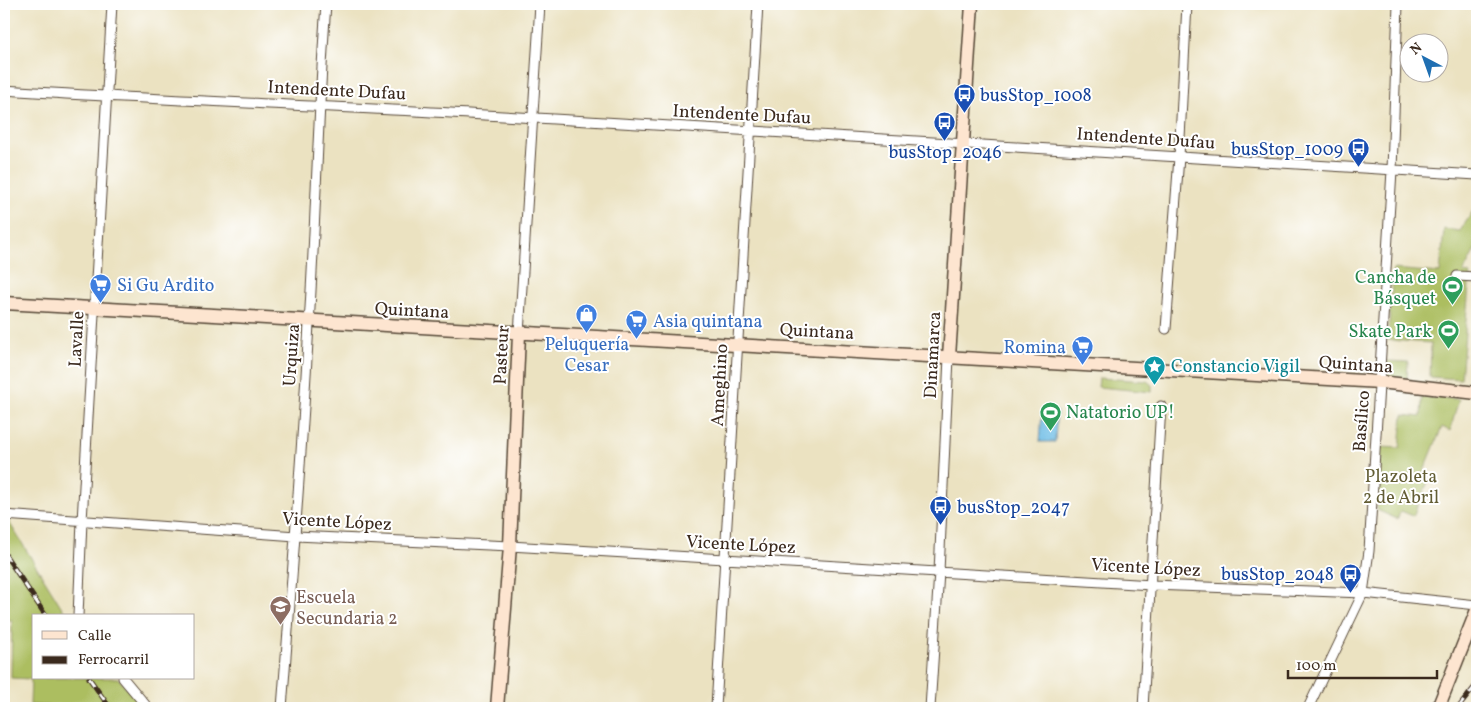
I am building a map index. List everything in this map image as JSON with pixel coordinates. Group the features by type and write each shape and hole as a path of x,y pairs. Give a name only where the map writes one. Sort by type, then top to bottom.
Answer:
{"street":[{"name":"Lavalle","path":"78,614 112,4"},
{"name":"Urquiza","path":"282,708 296,536 310,322 318,105 326,4"},
{"name":"Pasteur","path":"497,708 510,546 519,334 540,4"},
{"name":"Ameghino","path":"716,708 758,4"},
{"name":"Dinamarca","path":"930,708 939,572 949,357 972,4"},
{"path":"1166,329 1180,157 1187,4"},
{"name":"Basílico","path":"1308,708 1364,593 1369,552 1380,382 1392,170 1398,4"},
{"name":"Intendente Dufau","path":"4,90 107,97 318,105 533,117 1477,175"},
{"path":"1457,276 1477,277"},
{"name":"Quintana","path":"4,303 1380,382 1477,393"},
{"path":"1143,708 1152,585 1161,406"},
{"name":"Vicente López","path":"4,515 296,536 510,546 1152,585 1364,593 1477,605"},
{"path":"1438,708 1477,610"},
{"path":"124,680 148,708"}],"green space":[{"path":"1477,205 1477,246 1463,273 1470,274 1461,379 1430,377 1431,343 1388,340 1393,269 1440,273 1444,229 1460,231"},
{"path":"1387,361 1408,362 1407,379 1386,378"},
{"path":"1099,378 1147,381 1152,385 1152,392 1098,387"},
{"name":"Plazoleta 2 de Abril","path":"1422,397 1459,399 1450,431 1442,427 1422,476 1429,480 1413,516 1401,511 1397,519 1377,510 1380,447 1400,448 1403,415 1421,417"},
{"path":"4,514 66,614 32,614 32,680 120,680 144,708 52,708 52,706 30,705 31,679 11,678 12,620 4,620"}],"water":[{"path":"1042,410 1057,411 1055,442 1040,442"}],"railway":[{"path":"4,553 45,614"},
{"path":"90,680 110,708"},
{"path":"1458,708 1477,684"}],"place":[{"name":"busStop_1008","path":"964,114"},
{"name":"busStop_2046","path":"945,141"},
{"name":"busStop_1009","path":"1359,168"},
{"name":"Si Gu Ardito","path":"101,304"},
{"name":"Cancha de Básquet","path":"1452,306"},
{"name":"Peluquería Cesar","path":"587,333"},
{"name":"Asia quintana","path":"637,340"},
{"name":"Skate Park","path":"1448,350"},
{"name":"Romina","path":"1082,366"},
{"name":"Constancio Vigil","path":"1155,385"},
{"name":"Natatorio UP!","path":"1050,431"},
{"name":"busStop_2047","path":"941,526"},
{"name":"busStop_2048","path":"1350,593"},
{"name":"Escuela Secundaria 2","path":"280,626"}]}
